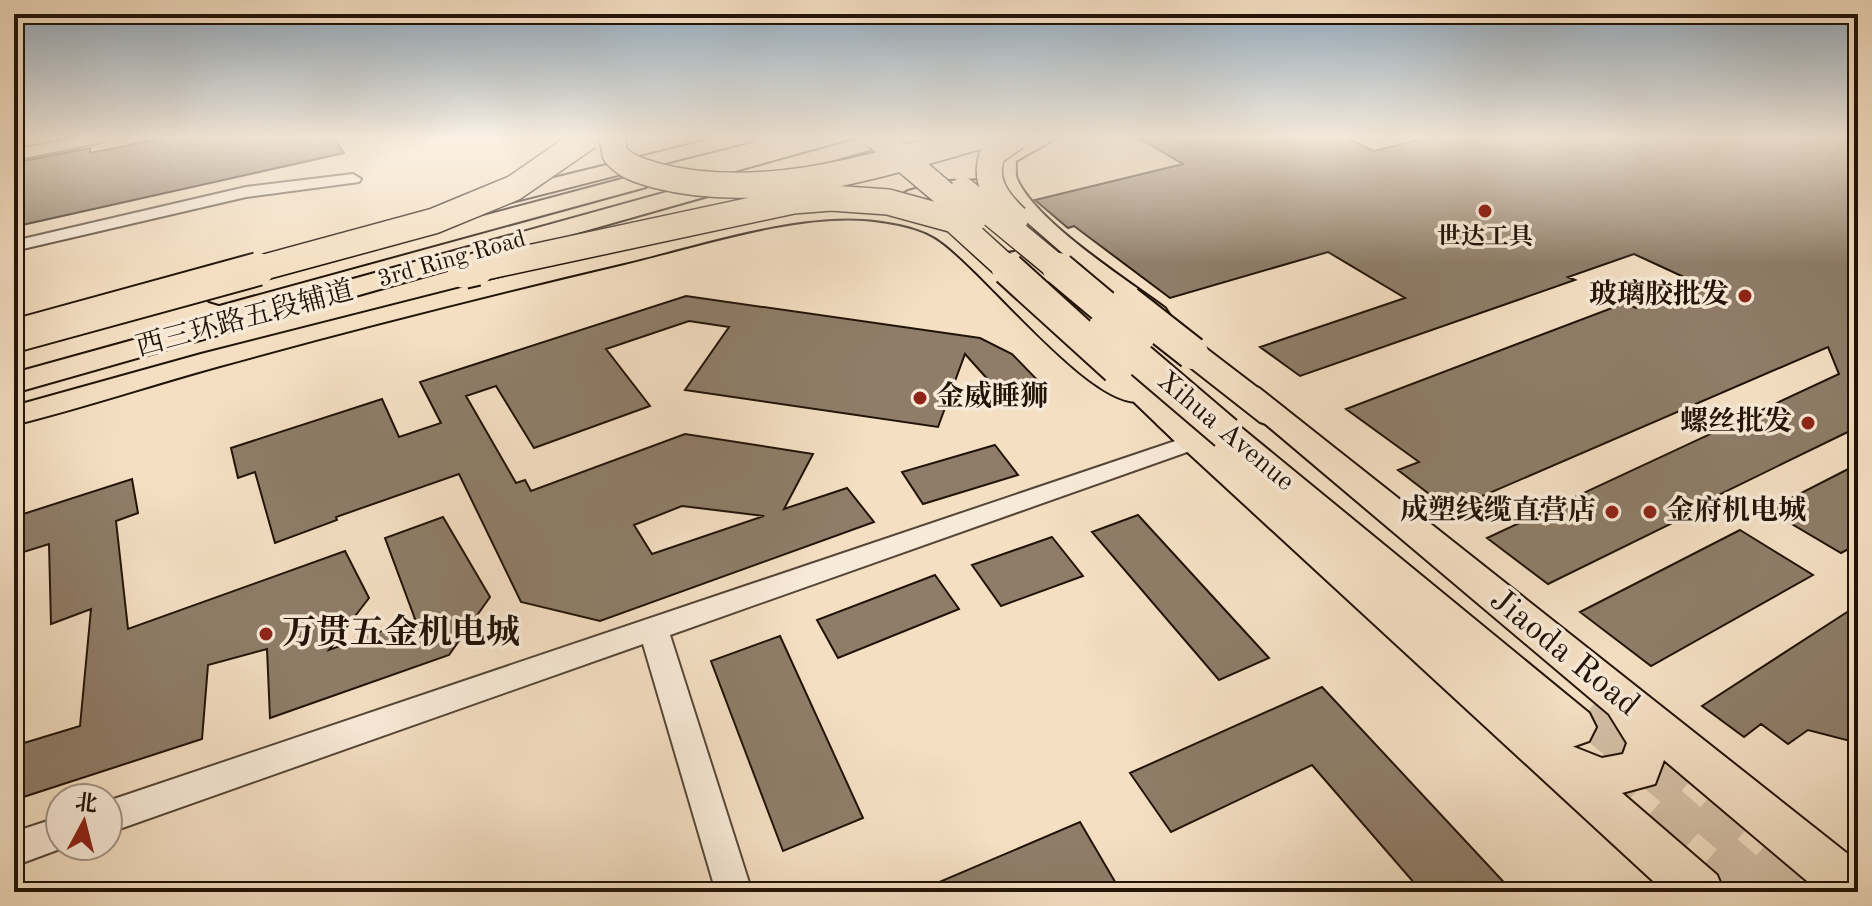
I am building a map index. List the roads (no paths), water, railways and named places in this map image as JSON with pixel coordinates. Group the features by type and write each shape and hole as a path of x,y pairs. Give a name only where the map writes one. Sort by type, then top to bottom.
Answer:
{"highway":[{"path":"14,336 434,221 514,188 527,179"},
{"name":"3rd Ring Road","path":"14,350 648,179"},
{"path":"662,179 699,184 751,184 785,179"},
{"name":"3rd Ring Road","path":"14,383 746,179"},
{"path":"14,399 464,272 815,179"},
{"name":"Xihua Avenue","path":"939,179 1582,723"},
{"path":"991,179 992,190 1005,196 1110,289 1192,353 1235,428"},
{"path":"1005,196 1050,308"},
{"path":"464,272 793,201 831,198 888,202 954,220 1110,289"},
{"path":"954,220 1117,368 1235,428"}],"main road":[{"name":"西三环路五段辅道","path":"14,324 577,179"},
{"name":"西三环路五段辅道","path":"14,416 211,360 600,261 671,233 789,179"},
{"path":"1004,179 1005,196"},
{"path":"888,214 908,198 949,186 973,184 1005,196 1186,338 1235,428"},
{"path":"600,261 788,216 857,211 918,220 944,232 1089,366 1235,428"},
{"name":"Jiaoda Road","path":"1235,428 1582,723 1857,892"},
{"name":"Jiaoda Road","path":"1582,723 1700,892"}],"street":[{"path":"14,246 246,192 351,179"},
{"path":"443,213 515,179"},
{"path":"124,811 1235,428"},
{"path":"653,628 734,892"},
{"path":"14,849 44,839"}],"tunnel":[{"path":"1589,710 1806,892"},
{"path":"1603,755 1761,892"}],"place":[{"name":"世达工具","path":"1485,211"},
{"name":"玻璃胶批发","path":"1745,296"},
{"name":"金威睡狮","path":"920,398"},
{"name":"螺丝批发","path":"1808,423"},
{"name":"成塑线缆直营店","path":"1612,512"},
{"name":"金府机电城","path":"1650,512"},
{"name":"万贯五金机电城","path":"266,634"}]}
